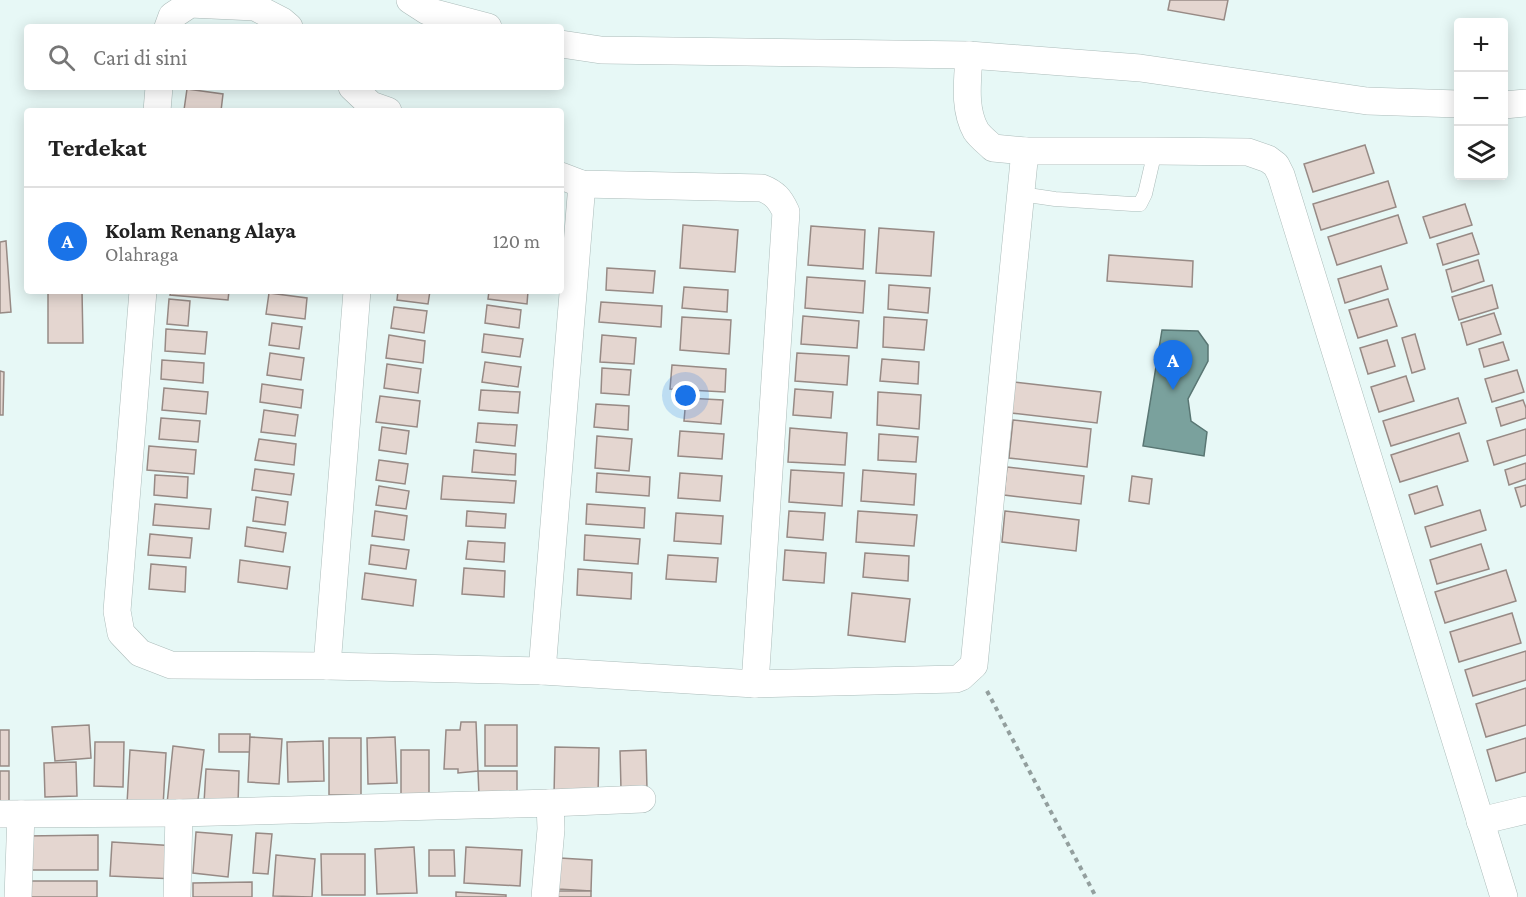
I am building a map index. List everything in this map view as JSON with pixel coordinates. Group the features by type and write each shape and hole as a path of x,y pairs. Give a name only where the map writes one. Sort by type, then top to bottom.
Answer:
{"street":[{"path":"410,0 427,11 477,24"},
{"path":"169,24 172,15 190,4 255,7 286,24"},
{"path":"564,45 602,51 969,55 1140,68 1367,100 1454,104"},
{"path":"969,55 967,91 969,112 977,132 993,148 1025,151 1248,152 1268,159 1276,165 1504,897"},
{"path":"157,108 159,90"},
{"path":"1508,105 1526,103"},
{"path":"143,294 117,611 121,633 140,653 171,665 542,671 755,684 956,679 962,677 974,665 1025,151"},
{"path":"542,671 572,180 762,188 774,192 786,212 755,684"},
{"path":"327,666 357,294"},
{"path":"18,897 10,814 178,813 642,799"},
{"path":"545,897 551,830 550,803"},
{"path":"1480,821 1526,810"},
{"path":"177,897 178,813"}],"lane":[{"path":"1021,194 1066,200 1140,204 1145,194 1155,150"}],"path":[{"path":"974,665 1096,897"}],"water":[{"path":"1162,330 1198,331 1208,345 1208,361 1188,399 1191,421 1207,432 1204,456 1143,446"}],"building":[{"path":"1170,0 1228,0 1224,20 1168,10"},
{"path":"187,90 223,94 221,108 184,108"},
{"path":"1365,145 1374,173 1313,192 1304,164"},
{"path":"1388,181 1396,207 1321,230 1313,204"},
{"path":"1465,204 1472,225 1430,238 1423,217"},
{"path":"1398,215 1407,243 1337,265 1328,237"},
{"path":"683,225 738,230 735,272 680,268"},
{"path":"811,226 865,230 863,269 808,265"},
{"path":"879,228 934,232 931,276 876,273"},
{"path":"1472,233 1479,254 1443,265 1437,244"},
{"path":"6,241 11,312 0,313 0,242"},
{"path":"1109,255 1193,261 1192,287 1107,281"},
{"path":"1478,260 1484,281 1452,292 1446,270"},
{"path":"1381,266 1388,289 1345,303 1338,279"},
{"path":"607,268 655,271 653,293 606,290"},
{"path":"807,277 865,281 863,313 805,308"},
{"path":"889,285 930,288 928,313 888,309"},
{"path":"1492,285 1498,308 1459,320 1452,297"},
{"path":"684,287 728,290 727,312 682,308"},
{"path":"48,294 82,294 83,343 48,343"},
{"path":"170,294 229,294 228,300"},
{"path":"269,294 307,298 305,319 266,314"},
{"path":"398,294 430,294 428,304 397,300"},
{"path":"489,294 528,294 527,304 488,299"},
{"path":"169,299 190,301 188,326 167,324"},
{"path":"1388,299 1397,326 1358,338 1349,310"},
{"path":"601,302 662,306 661,327 599,322"},
{"path":"487,305 521,310 519,328 485,323"},
{"path":"394,307 427,311 424,333 391,328"},
{"path":"1494,313 1501,334 1467,345 1461,323"},
{"path":"803,316 859,321 857,348 801,344"},
{"path":"682,317 731,320 729,354 680,350"},
{"path":"884,317 927,320 924,350 883,347"},
{"path":"272,323 302,327 299,349 269,345"},
{"path":"166,329 207,332 205,354 165,351"},
{"path":"484,334 523,339 520,357 482,352"},
{"path":"1415,334 1425,369 1412,373 1402,338"},
{"path":"389,335 425,341 423,363 386,358"},
{"path":"602,335 636,338 634,364 600,362"},
{"path":"1387,340 1395,366 1368,374 1360,348"},
{"path":"1503,342 1509,360 1484,367 1479,349"},
{"path":"270,353 304,358 301,380 267,375"},
{"path":"797,353 849,356 847,385 795,381"},
{"path":"882,359 919,362 918,384 880,381"},
{"path":"162,360 204,363 203,383 161,379"},
{"path":"485,362 521,367 518,387 482,382"},
{"path":"387,364 421,369 418,393 384,388"},
{"path":"672,365 726,369 725,392 670,389"},
{"path":"602,368 631,370 629,395 601,393"},
{"path":"1517,370 1524,392 1492,402 1485,379"},
{"path":"0,371 4,372 3,415 0,415"},
{"path":"1406,376 1414,401 1379,412 1371,387"},
{"path":"1014,382 1101,392 1097,423 1011,413"},
{"path":"262,384 303,390 301,408 260,402"},
{"path":"164,388 208,392 206,414 162,410"},
{"path":"795,389 833,392 831,418 793,415"},
{"path":"481,390 520,392 518,413 479,410"},
{"path":"878,392 921,395 919,429 877,425"},
{"path":"380,396 420,401 417,427 376,422"},
{"path":"686,398 723,400 721,424 684,421"},
{"path":"1458,398 1466,423 1391,446 1383,421"},
{"path":"1523,400 1526,418 1501,426 1496,408"},
{"path":"596,404 629,406 628,430 594,427"},
{"path":"264,410 298,415 295,436 261,432"},
{"path":"161,418 200,421 198,442 159,439"},
{"path":"1013,420 1091,429 1087,467 1009,458"},
{"path":"478,423 517,425 515,446 476,442"},
{"path":"382,427 409,431 406,454 379,450"},
{"path":"790,428 847,433 845,465 788,462"},
{"path":"1526,429 1526,455 1494,465 1487,441"},
{"path":"680,431 724,434 722,459 678,456"},
{"path":"1459,433 1468,461 1400,482 1391,455"},
{"path":"879,434 918,437 916,462 878,460"},
{"path":"597,436 632,439 629,471 595,468"},
{"path":"259,439 296,444 294,465 255,460"},
{"path":"149,446 196,450 194,474 147,470"},
{"path":"474,450 516,454 515,475 472,472"},
{"path":"379,460 408,464 405,484 376,480"},
{"path":"1526,463 1526,479 1509,485 1505,470"},
{"path":"1007,467 1084,476 1081,504 1004,495"},
{"path":"255,469 294,474 291,495 252,490"},
{"path":"791,470 844,473 842,506 789,502"},
{"path":"863,470 916,474 914,505 861,501"},
{"path":"597,473 650,477 649,496 596,492"},
{"path":"680,473 722,476 720,501 678,498"},
{"path":"155,475 188,477 187,498 154,495"},
{"path":"443,476 516,481 514,503 441,499"},
{"path":"1132,476 1152,479 1149,504 1129,501"},
{"path":"1526,485 1526,505 1521,507 1515,488"},
{"path":"379,486 409,491 406,509 376,505"},
{"path":"1437,486 1443,505 1415,514 1409,495"},
{"path":"256,497 288,502 285,525 253,521"},
{"path":"155,504 211,509 209,529 153,525"},
{"path":"587,504 645,508 644,528 586,524"},
{"path":"1480,510 1486,530 1431,547 1425,527"},
{"path":"375,511 407,516 404,540 372,536"},
{"path":"467,511 506,514 505,528 466,526"},
{"path":"789,511 825,513 823,540 787,537"},
{"path":"858,511 917,515 914,546 856,542"},
{"path":"1005,511 1079,520 1076,551 1002,542"},
{"path":"676,513 723,516 721,544 674,541"},
{"path":"247,527 286,533 283,552 245,546"},
{"path":"150,534 192,538 190,558 148,555"},
{"path":"585,535 640,539 638,564 584,560"},
{"path":"468,541 505,543 504,562 466,559"},
{"path":"1481,544 1489,569 1437,584 1430,560"},
{"path":"371,545 409,550 406,569 369,564"},
{"path":"785,550 826,553 824,583 783,580"},
{"path":"865,553 909,556 908,581 863,577"},
{"path":"668,555 718,558 716,582 666,579"},
{"path":"240,560 290,567 287,589 238,582"},
{"path":"151,564 186,567 185,592 149,589"},
{"path":"464,568 505,571 504,597 462,594"},
{"path":"578,569 632,573 631,599 577,595"},
{"path":"1506,570 1516,601 1445,623 1435,592"},
{"path":"365,573 416,580 413,606 362,599"},
{"path":"852,593 910,599 905,642 848,635"},
{"path":"1512,613 1521,643 1459,662 1450,632"},
{"path":"1526,651 1526,680 1473,696 1465,670"},
{"path":"1526,688 1526,725 1486,737 1476,704"},
{"path":"461,722 476,722 478,771 458,773 458,769 444,769 446,730 460,730"},
{"path":"89,725 91,758 55,761 52,727"},
{"path":"485,725 517,725 517,766 485,766"},
{"path":"0,730 9,730 9,766 0,766"},
{"path":"219,734 250,734 250,752 219,752"},
{"path":"250,737 282,739 279,784 248,782"},
{"path":"395,737 397,783 368,784 367,738"},
{"path":"329,738 361,738 361,795 329,795"},
{"path":"1526,738 1526,772 1496,781 1487,750"},
{"path":"323,741 324,781 288,782 287,742"},
{"path":"95,742 124,742 123,787 94,786"},
{"path":"173,746 204,750 197,808 167,804"},
{"path":"555,747 599,748 598,797 554,796"},
{"path":"130,750 166,753 163,807 127,804"},
{"path":"401,750 429,750 429,798 401,798"},
{"path":"646,750 647,789 621,789 620,751"},
{"path":"76,762 77,796 45,797 44,763"},
{"path":"206,769 239,771 238,804 204,803"},
{"path":"0,771 9,771 9,805 0,805"},
{"path":"478,771 517,771 517,796 479,796"},
{"path":"196,832 232,835 228,877 193,873"},
{"path":"256,833 272,834 268,874 253,873"},
{"path":"98,835 98,870 27,870 26,836"},
{"path":"112,842 177,846 175,879 110,876"},
{"path":"414,847 417,893 377,894 375,849"},
{"path":"466,847 522,850 520,886 464,883"},
{"path":"429,850 454,850 455,876 429,876"},
{"path":"321,854 365,854 365,895 322,895"},
{"path":"276,855 315,859 312,897 273,896"},
{"path":"560,858 592,860 591,891 558,889"},
{"path":"29,881 97,881 97,897 29,897"},
{"path":"252,882 252,897 193,897 193,883"},
{"path":"557,891 591,891 591,897 557,897"},
{"path":"456,892 506,895 506,897 456,897"}],"place":[{"name":"Kolam Renang Alaya","path":"1173,390"}]}
